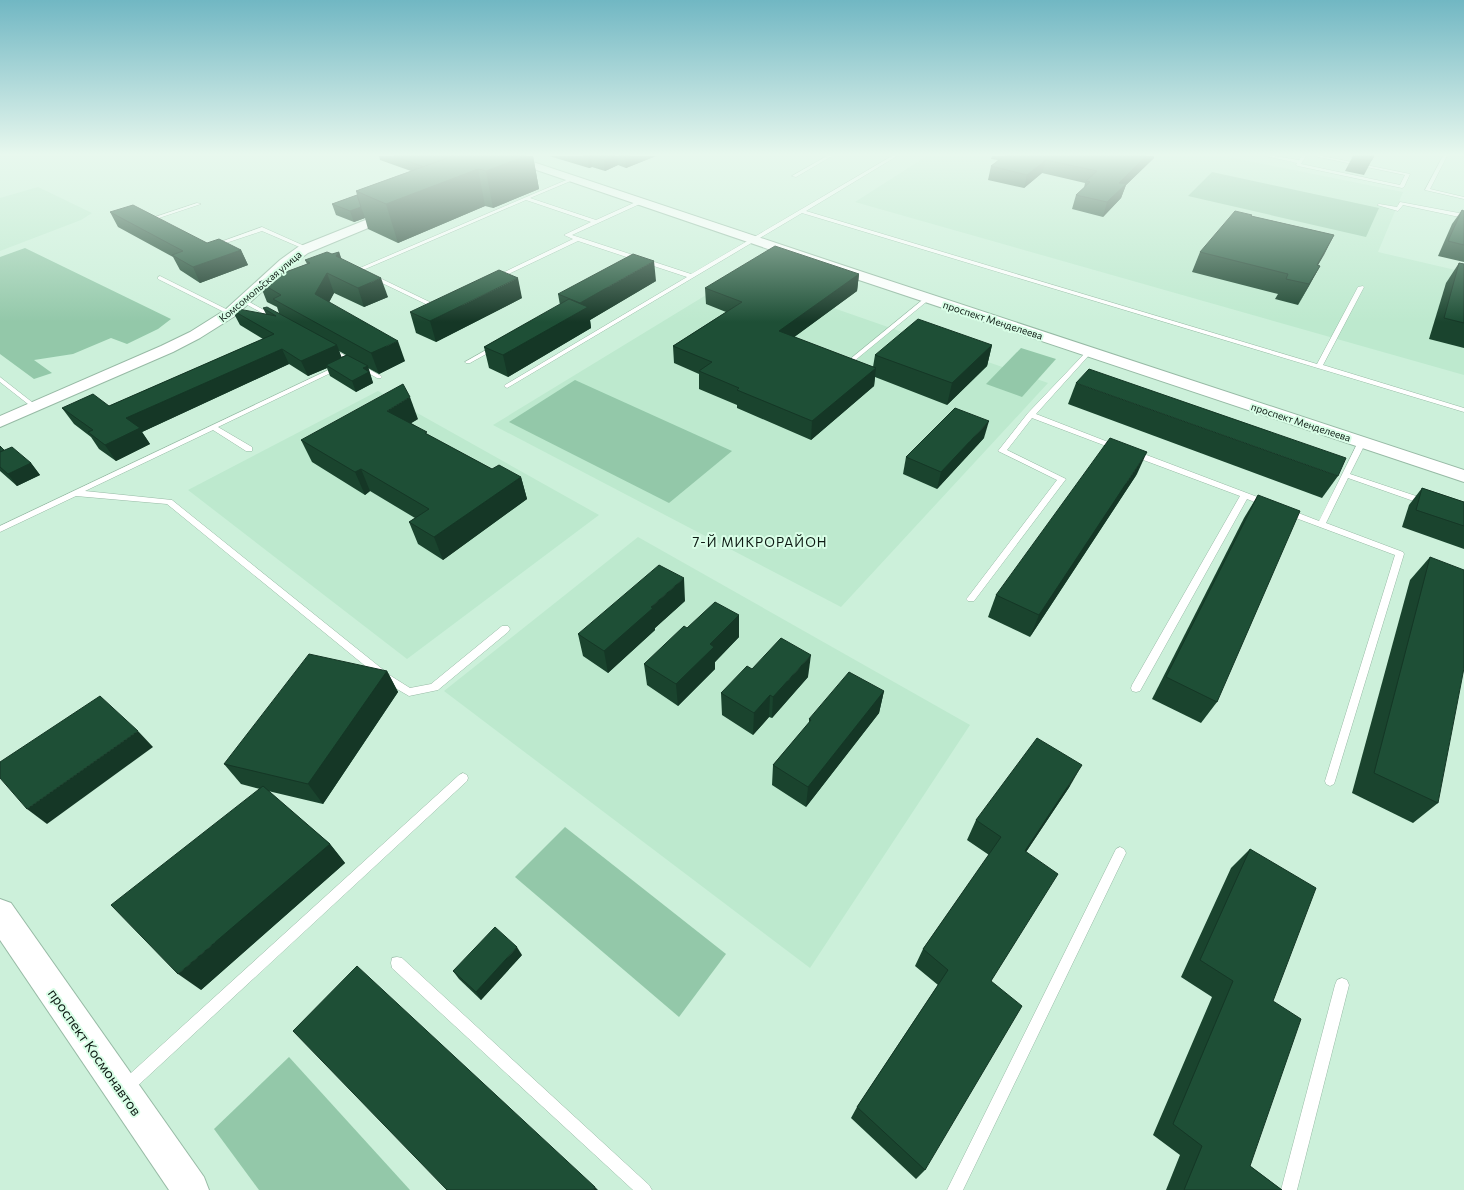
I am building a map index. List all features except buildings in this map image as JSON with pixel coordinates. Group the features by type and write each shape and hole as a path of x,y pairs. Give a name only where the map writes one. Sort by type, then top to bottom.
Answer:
{"street":[{"name":"Комсомольская улица","path":"0,422 195,336 230,313 285,263 306,248 397,212"},
{"name":"проспект Менделеева","path":"669,212 1464,476"},
{"name":"проспект Космонавтов","path":"0,914 190,1190"}],"lane":[{"path":"169,225 155,218 175,212"},
{"path":"443,304 436,307 358,270 494,212"},
{"path":"565,212 596,222"},
{"path":"619,212 567,235 690,276"},
{"path":"507,386 800,212"},
{"path":"803,212 1464,410"},
{"path":"1443,212 1464,216"},
{"path":"210,247 262,229 306,248"},
{"path":"492,280 578,239"},
{"path":"640,266 646,262"},
{"path":"160,278 230,313"},
{"path":"1319,366 1361,287"},
{"path":"850,361 928,298"},
{"path":"244,301 284,324"},
{"path":"468,362 502,343"},
{"path":"324,346 379,376"},
{"path":"971,599 1062,479 1002,451 1031,415 1089,352"},
{"path":"0,529 351,361"},
{"path":"0,379 35,407"},
{"path":"1031,415 1400,554 1330,781"},
{"path":"214,426 249,449"},
{"path":"1322,524 1362,442"},
{"path":"1346,475 1434,506"},
{"path":"76,493 169,502 388,679 409,692 434,687 505,629"},
{"path":"1136,688 1245,495"},
{"path":"122,1091 463,778"},
{"path":"955,1190 1120,854"},
{"path":"397,963 644,1190"},
{"path":"1289,1190 1342,985"}],"shaded area":[{"path":"0,212 89,212 92,213 81,220 0,251"},
{"path":"889,212 1395,212 1378,252 1464,272 1464,375"},
{"path":"1255,212 1377,212 1366,237"},
{"path":"25,248 171,319 158,329 127,344 111,338 73,354 34,360 52,373 34,379 0,354 0,257"},
{"path":"739,275 1048,383 841,607 493,425"},
{"path":"1021,348 1056,359 1022,397 986,384"},
{"path":"575,380 732,451 669,503 509,422"},
{"path":"378,391 599,515 407,659 188,490"},
{"path":"638,537 970,725 810,968 444,691"},
{"path":"565,827 726,954 679,1017 515,877"},
{"path":"289,1057 410,1190 259,1190 214,1129"}],"district":[{"name":"7-Й МИКРОРАЙОН","path":"760,542"}]}
